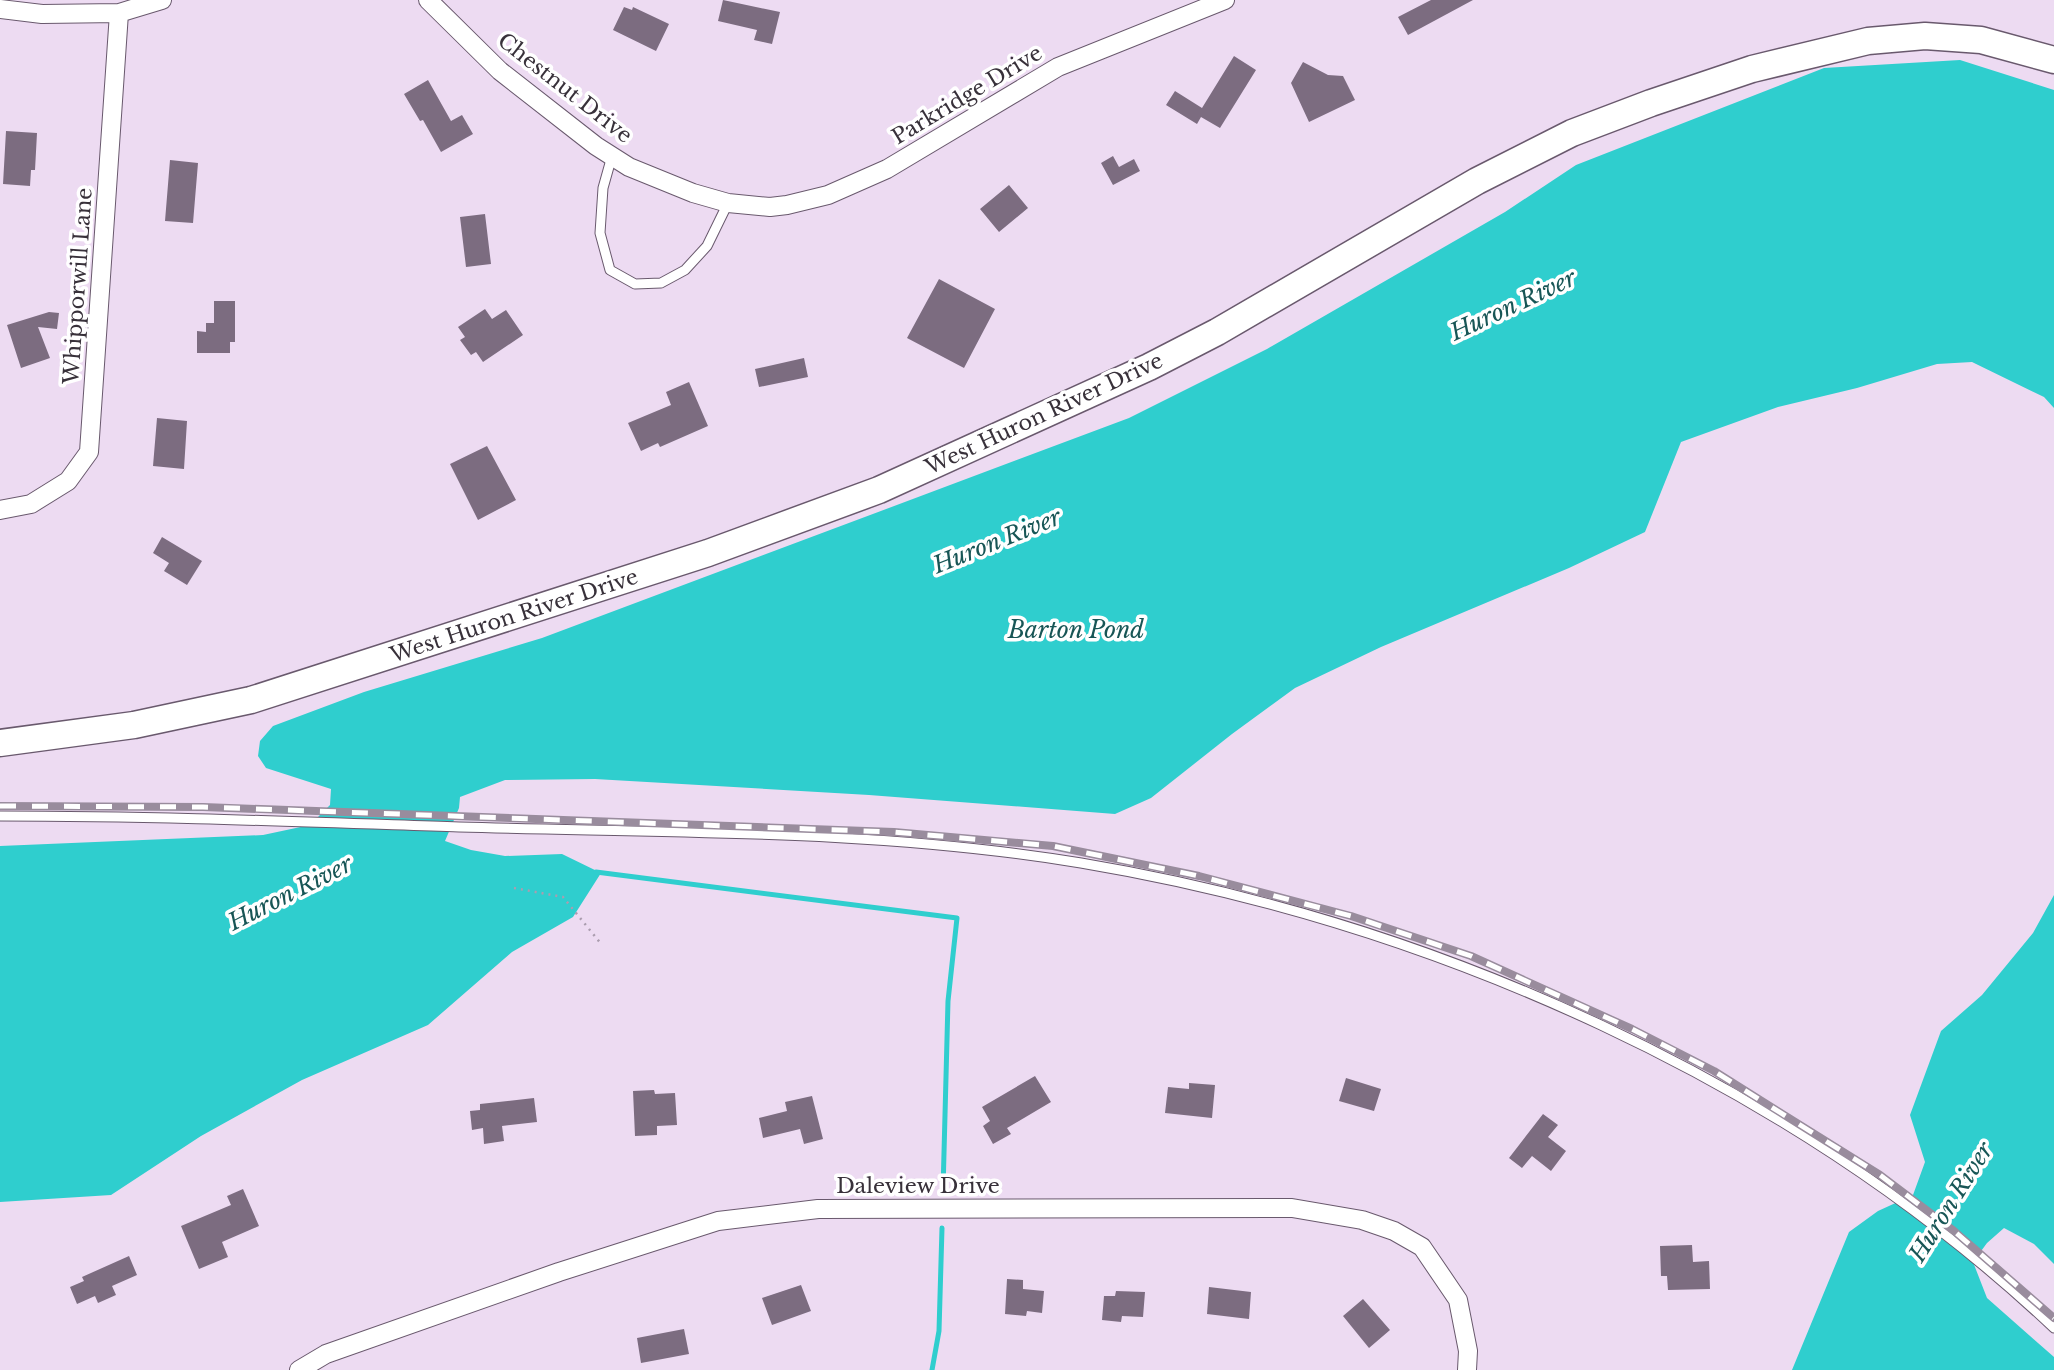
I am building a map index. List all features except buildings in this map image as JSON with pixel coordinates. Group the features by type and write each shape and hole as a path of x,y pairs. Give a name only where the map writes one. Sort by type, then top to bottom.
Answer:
{"street":[{"path":"0,9 42,14 119,13 162,0"},
{"name":"Chestnut Drive","path":"428,0 500,71 612,156 629,167 693,193 729,203"},
{"name":"Parkridge Drive","path":"729,203 771,207 828,195 891,166 1058,67 1225,0"},
{"name":"Whipporwill Lane","path":"0,510 31,504 68,481 89,452 119,13"},
{"name":"West Huron River Drive","path":"0,743 134,725 251,700 708,553 879,490 1149,368 1217,332 1477,181 1572,132 1752,69 1868,41 1925,36 1981,40 2054,60"},
{"name":"Daleview Drive","path":"299,1370 326,1354 559,1272 718,1221 818,1209 1236,1208 1292,1208 1362,1220 1394,1231 1422,1247 1458,1300 1468,1351 1467,1370"}],"lane":[{"path":"612,156 603,188 600,233 610,270 635,284 661,283 685,270 708,246 729,203"},
{"path":"0,816 300,820 852,837 1084,863 1293,910 1389,939 1487,976 1626,1038 1768,1112 1874,1182 1984,1266 2054,1328"}],"path":[{"path":"514,888 563,897 602,944"}],"water":[{"name":"Barton Pond","path":"1960,60 2054,90 2054,408 2044,397 1972,362 1937,364 1857,388 1778,407 1681,442 1645,532 1569,568 1381,647 1295,688 1151,798 1115,814 869,795 595,779 505,780 460,797 459,808 445,841 471,850 505,856 562,854 601,873 573,917 512,952 428,1025 302,1080 201,1136 111,1195 0,1202 0,846 263,835 310,825 330,805 331,789 266,768 258,756 260,741 273,726 364,692 542,638 1129,418 1267,349 1505,212 1576,165 1824,68"},
{"name":"Huron River","path":"2054,895 2054,1264 2034,1244 2004,1228 1987,1243 1973,1262 1987,1298 2054,1357 2054,1370 1792,1370 1849,1232 1878,1211 1913,1195 1925,1162 1910,1115 1941,1031 1982,995 2033,933"}],"waterway":[{"path":"596,872 957,918 948,1001 943,1191"},
{"path":"932,1370 939,1331 942,1228"}],"railway":[{"path":"0,806 203,807 894,832 1053,846 1199,876 1351,916 1471,956 1632,1029 1714,1071 1880,1175 1954,1231 2054,1318"}]}
